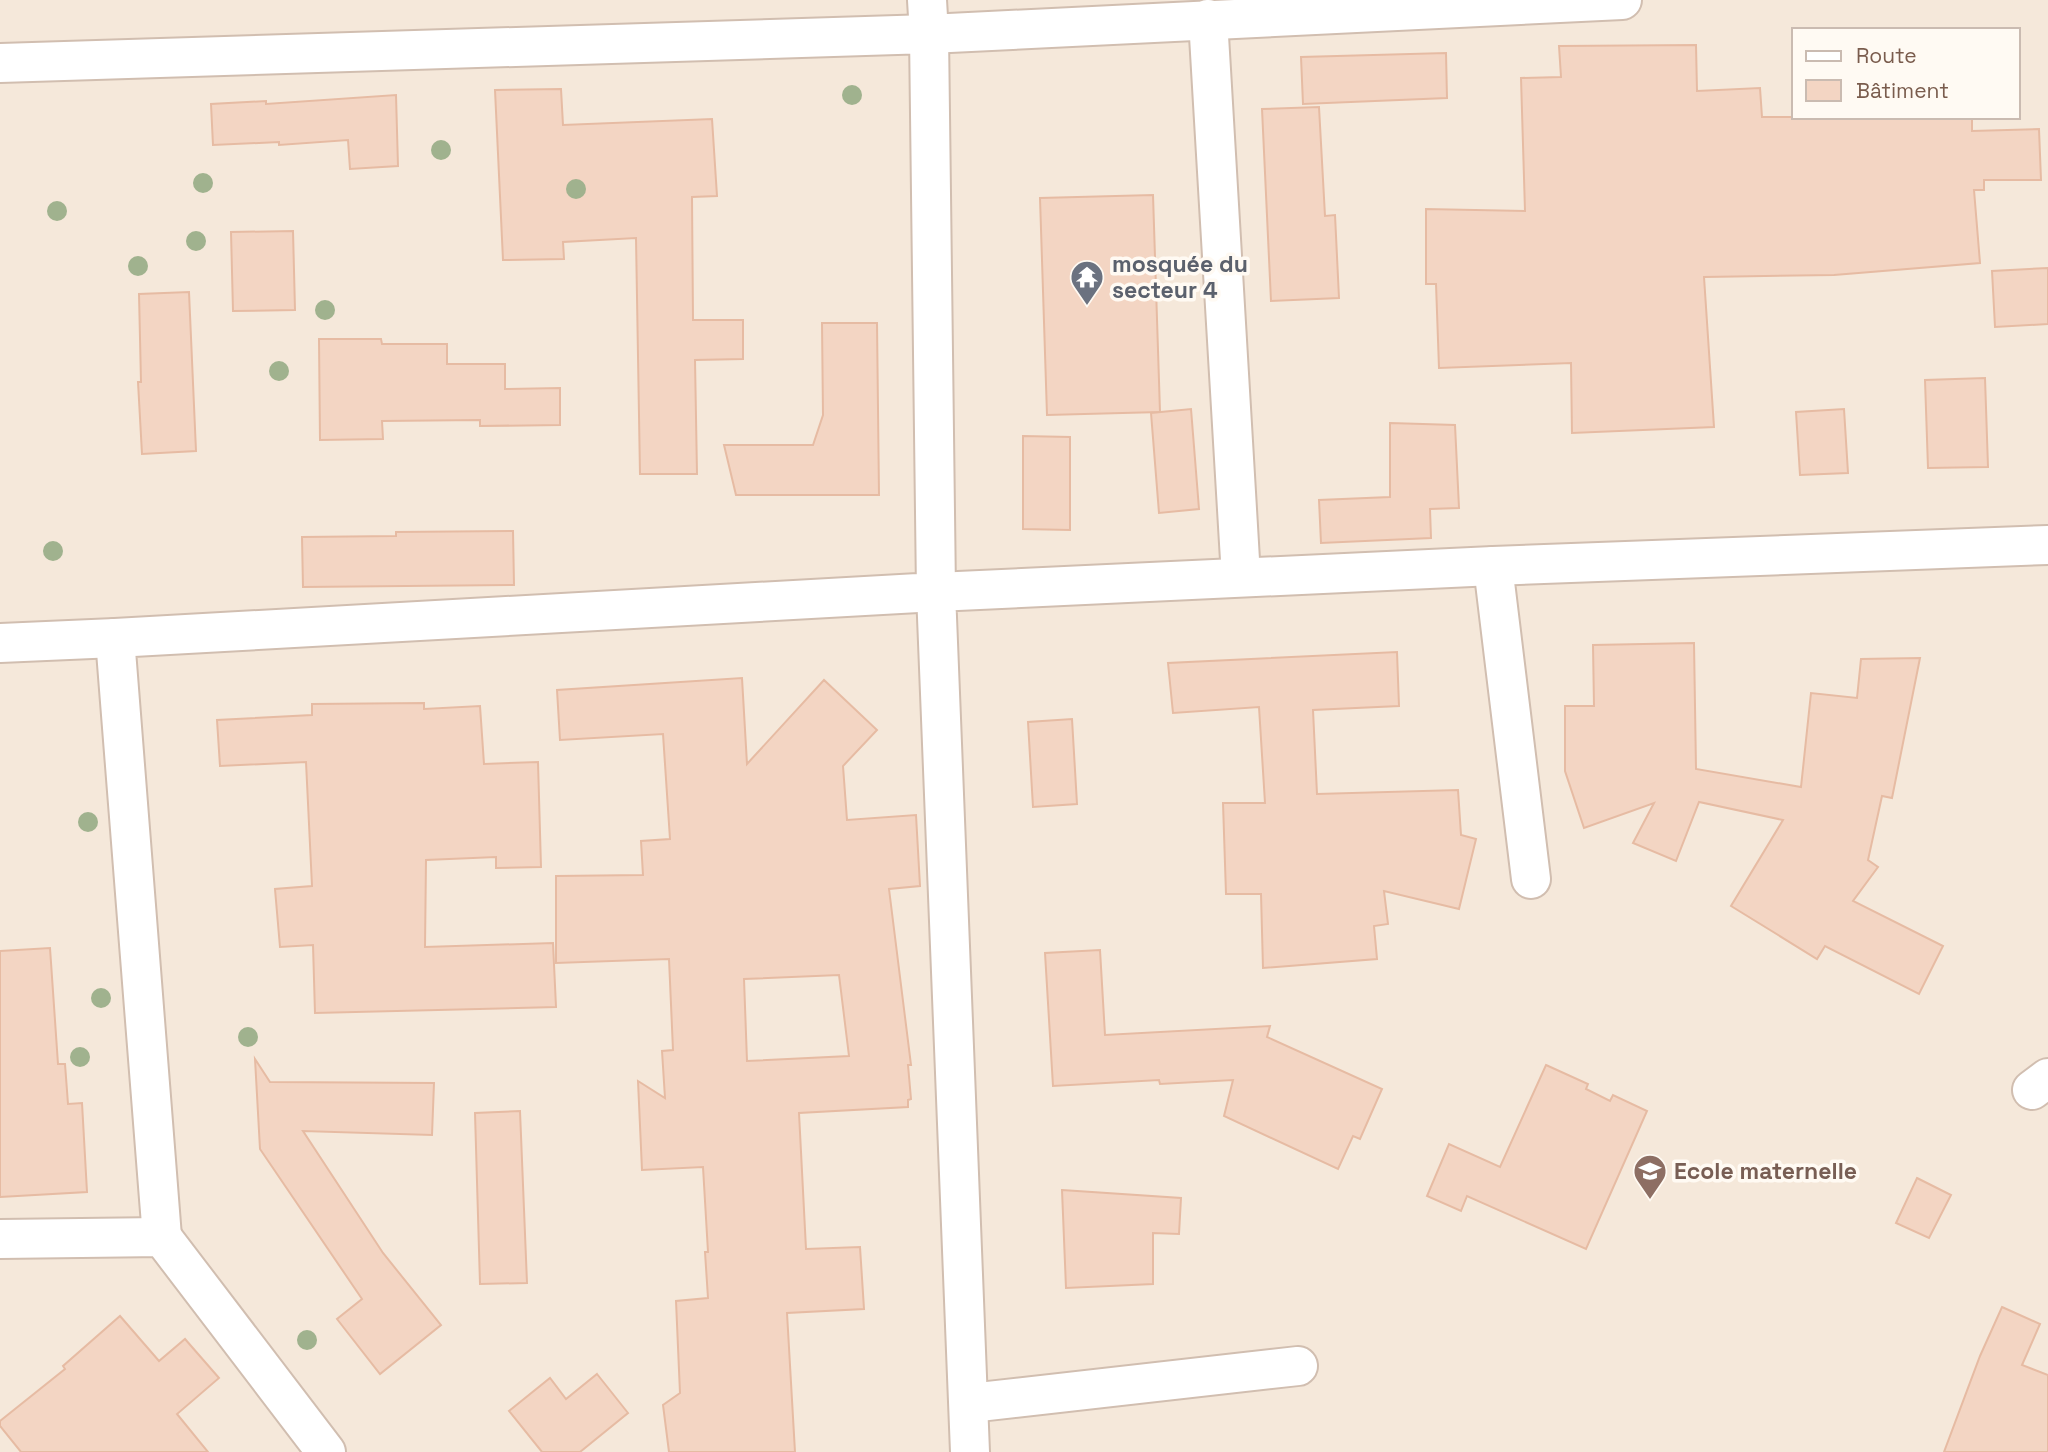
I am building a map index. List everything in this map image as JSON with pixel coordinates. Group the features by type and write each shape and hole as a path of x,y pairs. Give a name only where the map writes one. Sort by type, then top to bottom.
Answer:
{"street":[{"path":"0,63 928,17 1208,19 1622,0"},
{"path":"928,17 936,592 970,1452"},
{"path":"1208,19 1241,577"},
{"path":"0,643 1241,577 2048,545"},
{"path":"1493,566 1531,879"},
{"path":"115,638 162,1237 326,1452"},
{"path":"0,1239 162,1237"},
{"path":"970,1403 1298,1366"}],"shaded area":[{"path":"0,0 2048,0 2048,1452 0,1452"}],"building":[{"path":"1696,45 1697,91 1760,88 1762,117 1972,119 1972,131 2039,129 2041,180 1984,180 1984,190 1974,190 1980,263 1834,275 1704,277 1714,427 1572,433 1571,363 1439,368 1436,284 1426,284 1426,209 1525,211 1521,78 1561,77 1559,46"},
{"path":"1446,53 1447,98 1303,104 1301,57"},
{"path":"561,89 563,125 712,119 717,196 692,197 693,320 743,320 743,359 695,360 697,474 640,474 636,238 563,242 564,259 503,260 495,90"},
{"path":"396,95 398,166 350,169 348,140 279,145 279,142 213,145 211,104 266,101 266,104"},
{"path":"1319,107 1325,216 1335,215 1339,298 1271,301 1262,109"},
{"path":"1153,195 1160,412 1047,415 1040,198"},
{"path":"293,231 295,310 233,311 231,232"},
{"path":"2048,268 2048,324 1995,327 1992,271"},
{"path":"189,292 196,451 142,454 138,382 141,382 139,294"},
{"path":"822,323 877,323 879,495 736,495 724,445 813,445 823,415"},
{"path":"319,339 381,339 382,344 447,344 447,364 505,364 505,389 560,388 560,425 480,426 480,420 382,421 383,439 320,440"},
{"path":"1985,378 1988,467 1928,468 1925,380"},
{"path":"1191,409 1199,509 1159,513 1151,413"},
{"path":"1844,409 1848,473 1800,475 1796,412"},
{"path":"1390,423 1455,425 1459,508 1430,509 1431,538 1321,543 1319,500 1390,497"},
{"path":"1023,436 1070,437 1070,530 1023,529"},
{"path":"513,531 514,585 303,587 302,537 396,536 396,532"},
{"path":"1694,643 1696,769 1801,787 1811,693 1857,698 1861,659 1920,658 1892,798 1882,796 1868,860 1878,867 1853,901 1943,946 1919,994 1825,946 1817,959 1731,906 1783,820 1699,802 1676,861 1633,843 1654,803 1584,828 1565,771 1565,706 1594,706 1593,645"},
{"path":"1397,652 1399,706 1313,710 1317,794 1458,790 1461,835 1476,839 1459,909 1384,891 1388,924 1374,926 1377,959 1263,968 1261,894 1226,894 1223,803 1265,803 1259,707 1173,713 1168,663"},
{"path":"742,678 747,764 824,680 877,730 843,766 847,820 916,815 920,886 889,889 911,1065 908,1065 911,1099 908,1100 908,1107 799,1113 806,1249 860,1247 864,1309 787,1313 795,1452 669,1452 663,1405 680,1393 676,1301 708,1298 705,1252 708,1252 703,1167 642,1170 638,1081 665,1098 662,1051 673,1050 669,959 556,963 556,876 643,875 641,841 670,839 663,734 560,740 557,690","holes":["839,975 849,1056 747,1061 744,979"]},
{"path":"424,703 424,709 480,706 484,764 538,762 541,867 496,868 496,857 426,860 425,947 553,943 556,1007 315,1013 313,945 280,947 275,889 312,886 306,762 220,766 217,720 312,715 312,704"},
{"path":"1072,719 1077,804 1033,807 1028,722"},
{"path":"50,948 58,1064 65,1064 68,1104 82,1103 87,1192 0,1197 0,951"},
{"path":"1100,950 1105,1035 1270,1026 1267,1037 1382,1089 1360,1139 1353,1136 1338,1169 1224,1116 1233,1080 1160,1084 1159,1080 1053,1086 1045,953"},
{"path":"255,1059 270,1082 434,1083 432,1135 303,1131 383,1253 441,1325 380,1374 337,1319 362,1299 260,1149"},
{"path":"1546,1065 1588,1084 1586,1089 1610,1101 1613,1095 1647,1111 1586,1249 1467,1196 1461,1211 1427,1196 1449,1144 1500,1167"},
{"path":"520,1111 527,1283 480,1284 475,1113"},
{"path":"1917,1178 1951,1195 1929,1238 1896,1223"},
{"path":"1062,1190 1181,1198 1179,1234 1153,1233 1153,1284 1066,1288"},
{"path":"2002,1307 2040,1324 2022,1365 2048,1375 2048,1452 1944,1452 1980,1356"},
{"path":"120,1316 159,1361 185,1339 219,1378 177,1414 208,1452 21,1452 0,1426 0,1421 65,1369 63,1366"},
{"path":"597,1374 628,1413 580,1452 542,1452 509,1411 550,1378 566,1399"}],"place":[{"name":"mosquée du secteur 4","path":"1087,307"},
{"name":"Ecole maternelle","path":"1650,1201"}]}
